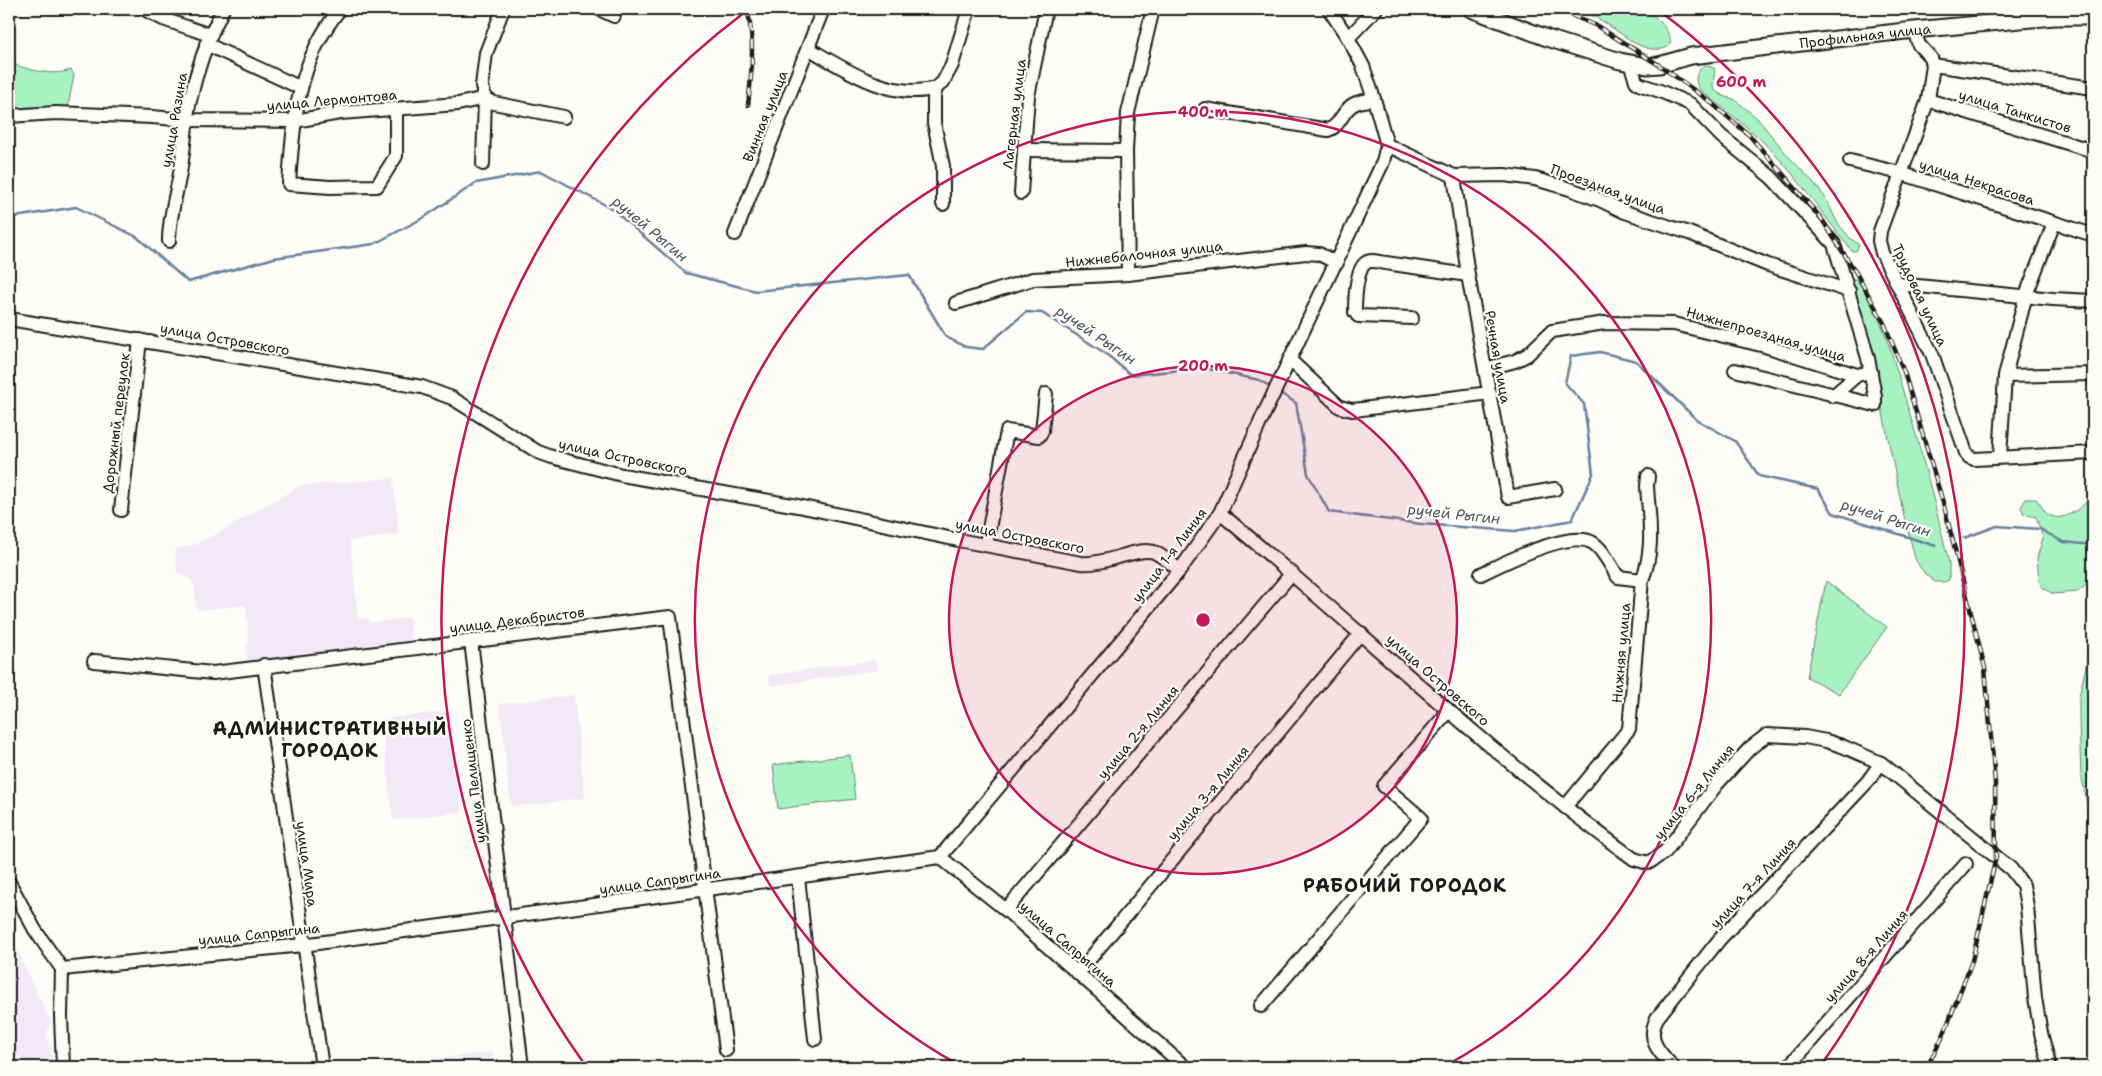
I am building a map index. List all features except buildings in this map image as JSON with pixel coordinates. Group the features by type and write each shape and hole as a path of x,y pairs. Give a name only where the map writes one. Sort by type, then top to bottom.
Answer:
{"main road":[{"path":"1471,9 1547,38 1630,63"},
{"name":"Профильная улица","path":"1630,63 1647,66 1691,56 1914,30 2054,17 2093,17"}],"street":[{"path":"144,9 301,88"},
{"name":"улица Разина","path":"169,241 169,226 195,79 208,40 223,9"},
{"path":"340,9 314,46 306,69 295,121 289,184 321,187 377,186 396,156 396,110"},
{"path":"483,164 485,98 482,86 486,53 503,9"},
{"path":"599,9 614,16"},
{"name":"Винная улица","path":"735,234 823,9"},
{"path":"808,48 860,76 896,90 920,92 936,88 943,82 952,65 969,9"},
{"name":"Лагерная улица","path":"1021,193 1028,96 1046,9"},
{"path":"1128,274 1126,151 1128,113 1153,9"},
{"path":"1329,9 1363,66 1387,145"},
{"path":"1348,38 1376,9"},
{"path":"1914,30 1919,45 1931,58 1933,64 2093,88"},
{"path":"1630,63 1633,76 1639,84 1660,90 1690,104 1721,136 1771,177 1834,244 1871,372 1875,406 1735,370"},
{"name":"Трудовая улица","path":"1933,64 1928,100 1878,238 1882,253 1932,354 1969,457 1974,459 2093,453"},
{"path":"936,88 934,118 942,159 943,204"},
{"path":"485,98 494,103 564,117"},
{"name":"улица Лермонтова","path":"9,116 66,114 188,120 295,121 340,113 458,104 485,98"},
{"path":"1205,109 1328,130 1337,125 1348,108 1354,104 1374,98"},
{"name":"улица Танкистов","path":"1928,100 2093,151"},
{"name":"Проездная улица","path":"1387,145 1454,176 1504,175 1535,179 1570,189 1600,200 1624,212 1689,234 1768,265 1849,291"},
{"name":"улица 1-я Линия","path":"940,857 1180,570 1220,513 1262,416 1383,162 1387,145"},
{"path":"1024,150 1126,151"},
{"name":"улица Некрасова","path":"1850,162 1900,173 2093,235"},
{"name":"Речная улица","path":"1454,176 1468,275 1508,497 1555,489"},
{"path":"2000,457 2005,376 2026,295 2054,223"},
{"name":"Нижнебалочная улица","path":"956,303 1033,279 1128,274 1306,253 1319,254 1337,262"},
{"path":"1412,318 1358,316 1355,312 1359,275 1364,264 1368,261 1379,262 1468,275"},
{"path":"1897,284 2053,299 2093,300"},
{"name":"улица Островского","path":"9,319 422,388 452,398 538,452 622,475 798,506 1090,564 1149,551 1162,557 1180,570"},
{"name":"Нижнепроездная улица","path":"1485,369 1515,361 1527,355 1552,332 1605,323 1674,324 1765,346 1857,375 1871,372"},
{"name":"Дорожный переулок","path":"121,510 140,340"},
{"path":"1290,360 1340,407 1346,409 1362,409 1490,393"},
{"path":"2005,376 2093,374"},
{"path":"1832,396 1857,375"},
{"path":"986,544 1006,430 1039,436 1042,431 1046,394"},
{"name":"Нижняя улица","path":"1565,807 1629,729 1642,580 1649,565 1651,550 1648,476"},
{"name":"улица Островского","path":"1220,513 1292,573 1448,711 1565,807 1634,859 1643,863"},
{"path":"1481,574 1535,549 1570,540 1582,540 1592,542 1598,548 1618,577 1642,580"},
{"name":"улица 2-я Линия","path":"1006,910 1292,573"},
{"name":"улица Декабристов","path":"94,661 213,673 264,665 670,617 706,890"},
{"name":"улица 3-я Линия","path":"1078,973 1361,633"},
{"name":"улица Пелищенко","path":"471,641 522,1067"},
{"name":"улица Мира","path":"264,665 322,1067"},
{"path":"1261,1006 1421,818 1384,786 1448,711"},
{"name":"улица 6-я Линия","path":"1643,863 1648,863 1666,852 1717,784 1750,748 1766,735 1826,741 1881,763"},
{"path":"1881,763 2011,869 2023,885 2027,906 2035,998 2041,1033 2050,1067"},
{"name":"улица 7-я Линия","path":"1673,1067 1655,1044 1652,1028 1657,1018 1719,940 1868,782 1881,763"},
{"name":"улица Сапрыгина","path":"62,969 303,945 940,857 1006,910 1185,1067"},
{"name":"улица 8-я Линия","path":"1788,1067 1966,864"},
{"path":"798,877 815,1039"},
{"path":"9,882 35,930 62,969 63,1067"},
{"path":"706,890 726,1050"}],"shaded area":[{"path":"393,478 399,534 350,541 358,619 369,618 370,623 409,617 412,640 372,645 373,649 368,650 367,646 261,661 248,666 246,645 249,644 246,605 197,610 194,585 191,579 177,572 175,549 197,544 215,535 300,486"},
{"path":"875,660 877,670 770,686 769,675"},
{"path":"574,695 585,798 511,807 500,704"},
{"path":"450,711 462,812 393,820 381,719"},
{"path":"9,933 50,1021 47,1035 54,1067 9,1067"},
{"path":"493,1052 495,1067 366,1067"}],"green space":[{"path":"1623,8 1644,10 1664,26 1670,40 1669,45 1663,49 1645,48 1626,38 1599,19 1578,9"},
{"path":"9,63 32,70 56,73 71,70 74,75 68,107 9,111"},
{"path":"1705,65 1714,68 1714,90 1725,97 1734,99 1757,118 1789,157 1814,183 1825,197 1837,222 1849,237 1859,245 1856,251 1852,251 1770,149 1700,90 1696,76"},
{"path":"1853,279 1856,279 1865,292 1880,321 1896,367 1923,460 1949,563 1949,580 1944,582 1935,582 1925,574 1916,561 1904,517 1872,359"},
{"path":"2093,496 2093,575 2083,588 2077,592 2053,594 2043,588 2039,581 2037,558 2043,538 2036,517 2024,514 2021,507 2026,499 2036,499 2045,512 2051,516 2058,517 2077,510"},
{"path":"1826,581 1887,627 1839,694 1807,677"},
{"path":"2093,635 2093,832 2081,774 2079,697"},
{"path":"850,755 855,799 778,809 773,765"}],"waterway":[{"name":"ручей Рыгин","path":"9,218 76,207 137,237 188,282 274,258 374,244 423,218 476,183 541,171 611,208 686,273 756,291 909,275 946,337 966,347 983,349 1026,312 1042,313 1105,353 1131,375 1204,368 1259,380 1273,388"},
{"name":"ручей Рыгин","path":"1280,393 1296,403 1308,474 1329,512 1421,524 1515,531 1572,520 1593,474 1584,404 1565,383 1571,356 1600,352 1636,361 1697,420 1735,441 1759,476 1818,489 1833,513 1936,546"},
{"name":"ручей Рыгин","path":"1964,538 1997,526 2040,529 2063,542 2093,545"}],"railway":[{"path":"747,9 752,45 752,69 748,105"},
{"path":"1557,9 1597,26 1659,65 1708,100 1749,135 1821,218 1855,271 1884,323 1904,372 1944,506 1985,668 1995,783 1996,857 1972,961 1943,1036 1927,1067"}],"district":[{"name":"АДМИНИСТРАТИВНЫЙ ГОРОДОК","path":"330,739"},
{"name":"РАБОЧИЙ ГОРОДОК","path":"1405,885"}]}
